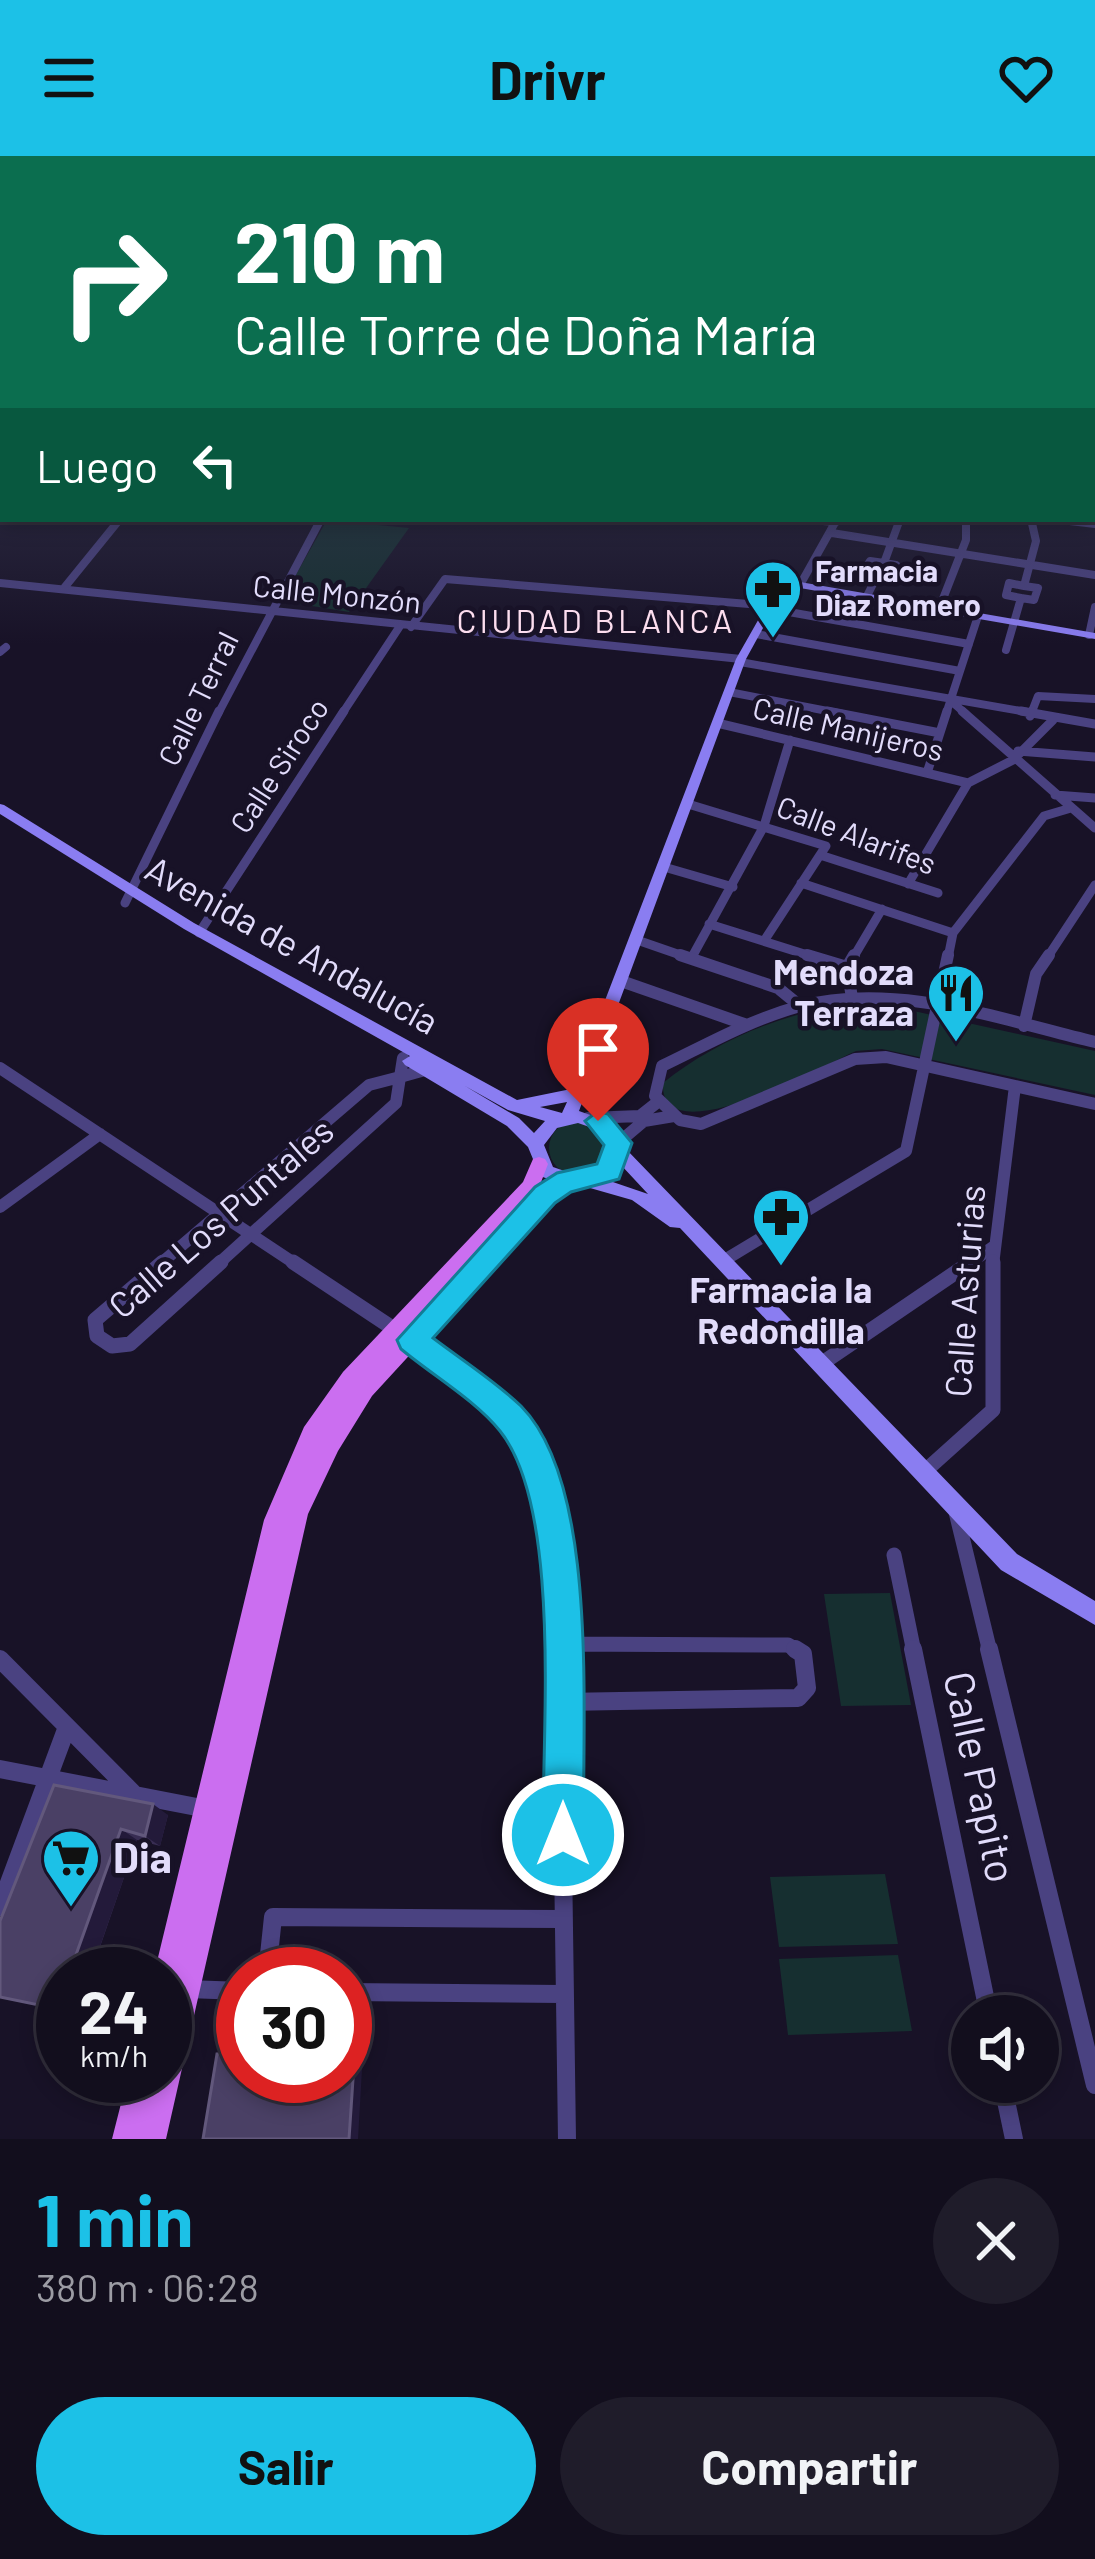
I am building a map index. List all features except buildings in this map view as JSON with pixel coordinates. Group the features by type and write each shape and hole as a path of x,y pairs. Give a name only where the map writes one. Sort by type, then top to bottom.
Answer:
{"main road":[{"path":"572,1118 740,661 782,587 800,585 1092,635"},
{"name":"Avenida de Andalucía","path":"0,808 128,898 514,1106 572,1118"},
{"name":"Avenida de Andalucía","path":"0,822 513,1122 537,1154"},
{"path":"514,1106 578,1094"},
{"path":"186,1947 297,1512 330,1444 365,1389 531,1186 544,1129 572,1118 608,1127 619,1148 706,1244 1009,1562 1095,1615"},
{"path":"183,1947 208,1810 275,1520 312,1434 350,1379 405,1335 545,1195 609,1171 619,1148"},
{"path":"537,1154 576,1181 638,1195 706,1244"},
{"path":"128,2139 137,2103"},
{"path":"151,2139 157,2103"}],"street":[{"path":"64,587 118,522"},
{"name":"Calle Terral","path":"128,898 268,611 319,522"},
{"path":"800,585 836,522"},
{"path":"867,596 878,574 891,576 896,565 884,563 899,522"},
{"path":"939,609 961,554 966,522"},
{"path":"1024,586 1036,542 1032,522"},
{"path":"832,533 1095,575"},
{"name":"Calle Siroco","path":"199,933 405,627 445,579 773,608"},
{"name":"Calle Monzón","path":"0,583 740,661 1095,724"},
{"path":"1010,583 1024,586 1037,588 1034,600 1006,595 1010,583"},
{"path":"1006,650 1021,598"},
{"path":"1092,635 1095,607"},
{"path":"773,608 969,644"},
{"path":"927,773 978,616"},
{"path":"756,634 960,671"},
{"path":"729,692 940,733"},
{"path":"1030,716 1038,696 1095,699"},
{"path":"951,700 1013,760 1095,828"},
{"path":"908,884 968,783 1013,760 1052,720"},
{"name":"Calle Manijeros","path":"717,723 968,783"},
{"path":"692,957 764,826 790,740"},
{"path":"1002,749 1095,757"},
{"path":"1055,795 1095,798"},
{"name":"Calle Alarifes","path":"688,805 826,846 820,855 938,893"},
{"path":"722,1261 906,1150 952,932 1044,816 1071,808"},
{"path":"764,941 820,855"},
{"path":"664,867 733,887"},
{"path":"801,883 952,932"},
{"path":"1024,1026 1036,974 1095,885"},
{"path":"852,998 847,967 882,909"},
{"path":"710,924 847,967"},
{"path":"637,940 778,988 800,1006"},
{"path":"621,981 748,1025"},
{"path":"674,1116 659,1101 655,1082 662,1066 800,1006 852,998 938,1007 1095,1042"},
{"path":"395,1081 403,1058"},
{"path":"619,1148 644,1121 674,1116 701,1124 726,1117 855,1059 925,1066 1095,1105"},
{"path":"0,1068 405,1335 511,1418 544,1470 559,1550 567,2139"},
{"path":"395,1081 425,1070"},
{"name":"Calle Los Puntales","path":"395,1081 396,1102 130,1344 112,1346 97,1336 95,1320 370,1085 395,1081"},
{"name":"Calle Asturias","path":"924,1472 993,1410 993,1246 1015,1086"},
{"path":"572,1118 640,1116 659,1101"},
{"path":"0,1207 100,1134"},
{"path":"821,1364 993,1246"},
{"path":"955,1505 1095,2085"},
{"name":"Calle Papito","path":"895,1555 985,1995"},
{"path":"561,1644 788,1645 803,1654 807,1688 798,1698 563,1702"},
{"path":"0,1660 135,1795"},
{"path":"0,1907 67,1727"},
{"path":"0,1769 208,1810"},
{"path":"270,1947 273,1917 562,1918"},
{"path":"372,1992 562,1994"},
{"path":"1006,2103 1014,2139"}],"green space":[{"path":"326,522 409,528 349,612 281,601"},
{"path":"848,1005 891,1006 1095,1051 1095,1095 882,1049 856,1051 781,1087 714,1109 687,1111 669,1104 663,1083 704,1055 775,1022"},
{"path":"576,1121 595,1129 603,1148 595,1167 576,1175 557,1167 549,1148 557,1129"},
{"path":"890,1593 911,1705 841,1706 824,1594"},
{"path":"885,1874 898,1944 779,1947 770,1877"},
{"path":"898,1955 912,2031 788,2035 779,1959"}],"place":[{"name":"Farmacia Diaz Romero","path":"773,640"},
{"name":"Mendoza Terraza","path":"956,1044"},
{"name":"Farmacia la Redondilla","path":"781,1268"},
{"name":"Dia","path":"71,1909"}],"district":[{"name":"CIUDAD BLANCA","path":"596,621"}],"route":[{"path":"563,1835 559,1550 544,1470 511,1418 412,1340 545,1195 566,1180 585,1181 609,1171 619,1143 598,1121"}]}
